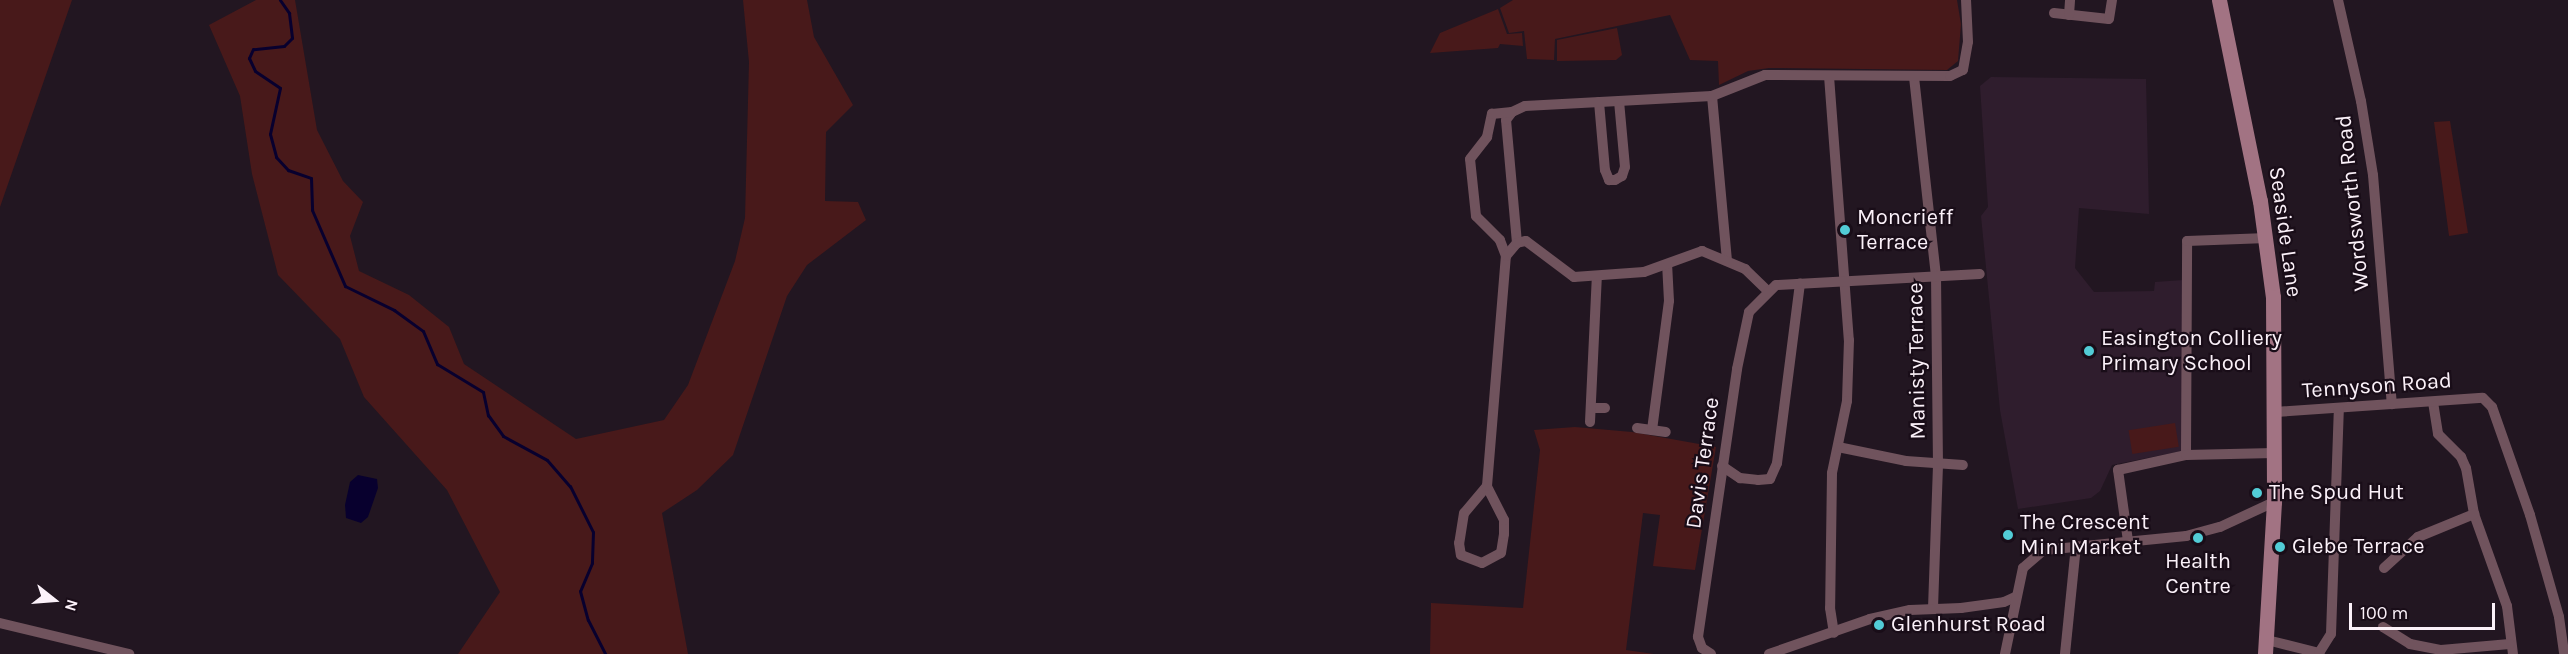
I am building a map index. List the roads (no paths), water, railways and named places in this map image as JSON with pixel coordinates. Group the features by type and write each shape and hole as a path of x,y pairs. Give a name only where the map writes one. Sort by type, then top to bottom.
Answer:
{"main road":[{"name":"Seaside Lane","path":"2218,0 2267,238 2273,297 2274,502 2266,647"}],"street":[{"path":"1487,486 1464,513 1459,543 1461,555 1482,563 1501,553 1504,534 1504,520 1487,486 1506,256 1500,240 1476,216 1470,159 1487,137 1492,114 1512,112 1525,106 1712,96 1765,75 1950,76 1963,70 1968,42 1966,0"},
{"path":"2069,15 2070,0"},
{"path":"2054,13 2109,19 2112,0"},
{"name":"Wordsworth Road","path":"2338,0 2361,101 2373,175 2392,405"},
{"path":"1829,76 1849,339 1847,401 1832,473 1830,608 1834,633"},
{"name":"Manisty Terrace","path":"1914,77 1936,275 1938,465 1933,609"},
{"path":"1712,96 1727,260"},
{"path":"1599,102 1605,170 1609,180 1615,180 1622,176 1625,167 1619,101"},
{"path":"1512,112 1506,120 1517,243"},
{"path":"2187,455 2187,241 2267,238"},
{"path":"1506,256 1517,243 1526,241 1574,277 1598,276 1667,265 1702,251 1745,269 1768,291 1776,285 1844,279 1980,274"},
{"path":"1652,430 1669,301 1667,265"},
{"path":"1590,422 1598,276"},
{"path":"1722,466 1740,478 1758,480 1770,479 1777,463 1800,283"},
{"name":"Davis Terrace","path":"1706,651 1698,638 1743,332 1749,312 1768,291"},
{"name":"Tennyson Road","path":"2275,412 2483,398 2492,407 2530,515 2559,617 2565,654"},
{"path":"2383,627 2410,644 2441,650 2512,649 2507,606 2474,514 2466,468 2462,457 2438,434 2433,402"},
{"path":"1591,408 1605,408"},
{"path":"2266,647 2319,653 2331,634 2339,408"},
{"path":"1637,428 1666,432"},
{"path":"1838,447 1938,465 1963,465"},
{"path":"2128,541 2118,470 2187,455 2274,453"},
{"path":"2005,654 2015,597 2030,558 2044,550 2186,536 2220,527 2274,502"},
{"path":"2384,568 2418,537 2474,514"},
{"path":"2066,654 2076,546"},
{"path":"1769,654 1870,619 1933,609 2004,602 2015,597"},
{"path":"0,623 129,654"}],"waterway":[{"path":"280,0 289,13 292,38 284,46 253,49 249,58 255,71 280,88 270,134 276,157 288,170 311,178 312,210 345,286 394,310 423,331 437,364 483,392 488,415 503,436 547,460 570,486 593,532 592,563 580,591 588,620 605,654"}],"place":[{"name":"Moncrieff Terrace","path":"1845,230"},
{"name":"Easington Colliery Primary School","path":"2089,351"},
{"name":"The Spud Hut","path":"2257,493"},
{"name":"The Crescent Mini Market","path":"2008,535"},
{"name":"Health Centre","path":"2198,538"},
{"name":"Glebe Terrace","path":"2280,547"},
{"name":"Glenhurst Road","path":"1879,625"}]}
